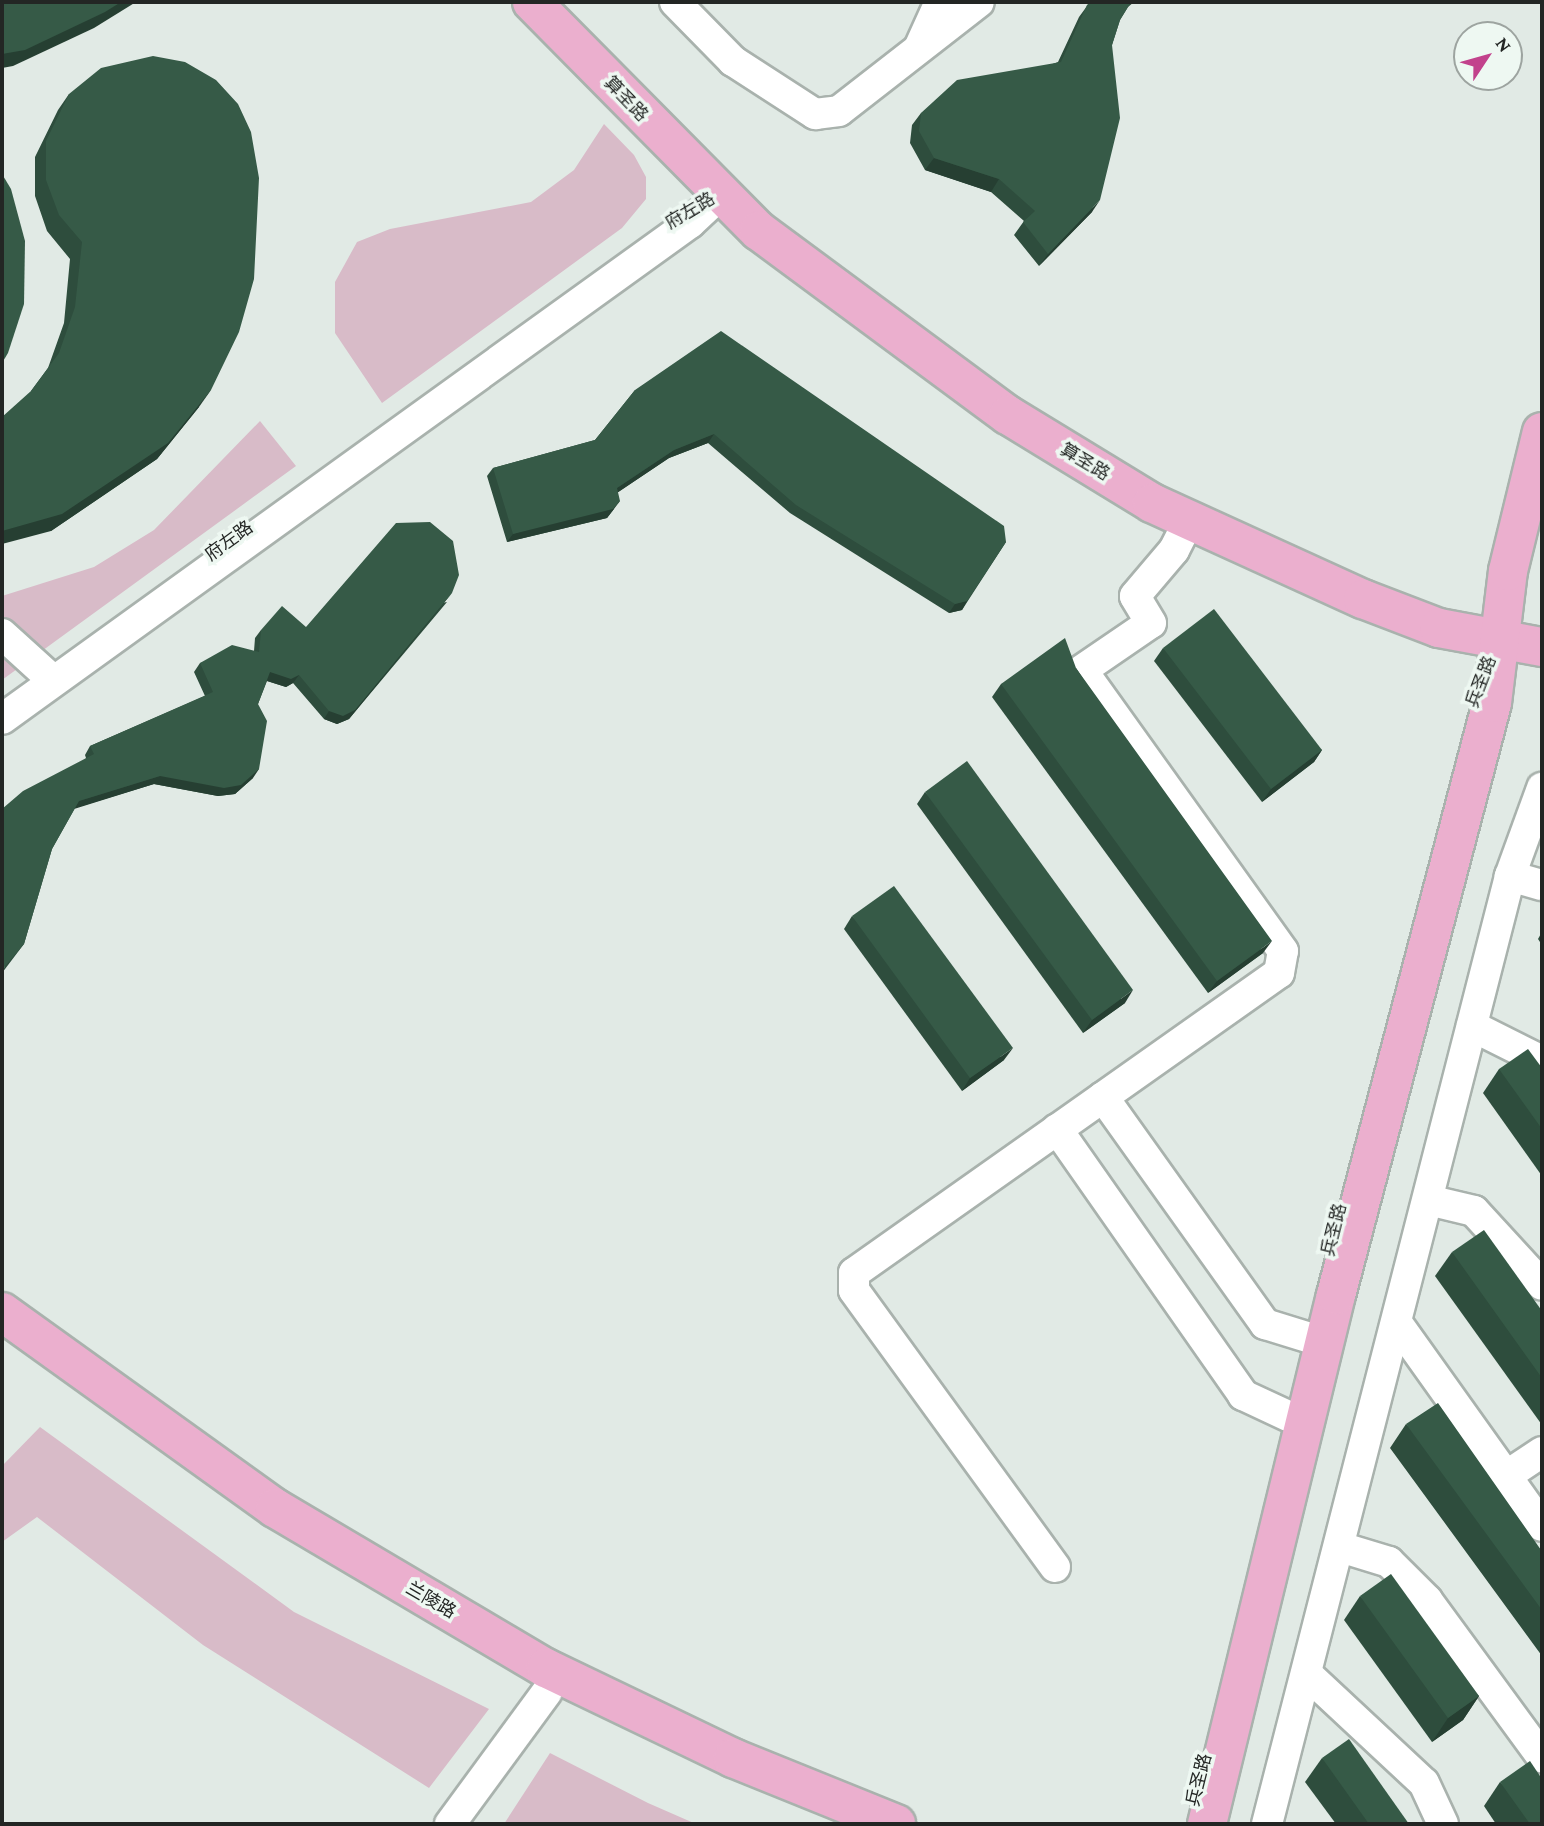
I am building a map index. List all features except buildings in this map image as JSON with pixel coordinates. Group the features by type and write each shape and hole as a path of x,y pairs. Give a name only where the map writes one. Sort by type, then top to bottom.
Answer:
{"main road":[{"name":"算圣路","path":"532,2 759,231 890,334 1008,415 1189,520 1363,599 1438,628 1542,646"},
{"name":"算圣路","path":"559,2 697,147 723,192 776,222 1019,398 1162,485 1443,607 1542,667"},
{"name":"兵圣路","path":"1207,1824 1343,1269 1492,703 1498,640 1542,432"},
{"name":"兵圣路","path":"1188,1824 1307,1336 1460,741 1498,640 1528,580 1542,507"},
{"name":"兰陵路","path":"2,1312 275,1508 545,1668 733,1758 896,1824"},
{"name":"兰陵路","path":"2,1340 263,1527 547,1692 839,1824"}],"street":[{"path":"675,2 733,61 815,114 839,111 979,2"},
{"path":"920,48 940,2"},
{"name":"府左路","path":"2,706 681,214 723,192"},
{"name":"府左路","path":"2,719 690,223 723,192"},
{"path":"1055,1567 854,1290 854,1273 1279,973 1283,951 1082,670 1151,623 1135,596 1174,550 1189,520"},
{"path":"2,634 46,674"},
{"path":"1267,1824 1308,1675 1510,876 1542,788"},
{"path":"1510,876 1542,885"},
{"path":"1472,1026 1542,1061"},
{"path":"1103,1097 1265,1324 1307,1336"},
{"path":"1058,1129 1243,1395 1288,1416"},
{"path":"1427,1200 1474,1210 1542,1285"},
{"path":"1396,1323 1542,1526"},
{"path":"1506,1476 1542,1452"},
{"path":"1340,1548 1389,1562 1427,1600 1542,1757"},
{"path":"1308,1675 1424,1783 1443,1824"},
{"path":"450,1824 547,1692"}],"shaded area":[{"path":"604,124 634,155 646,177 646,199 622,228 382,403 335,333 335,282 357,242 390,229 531,202 574,170"},
{"path":"260,421 296,466 2,680 2,596 94,567 154,530"},
{"path":"40,1427 294,1612 489,1709 429,1788 203,1645 37,1517 2,1542 2,1466"},
{"path":"550,1753 648,1803 696,1824 504,1824"}]}
